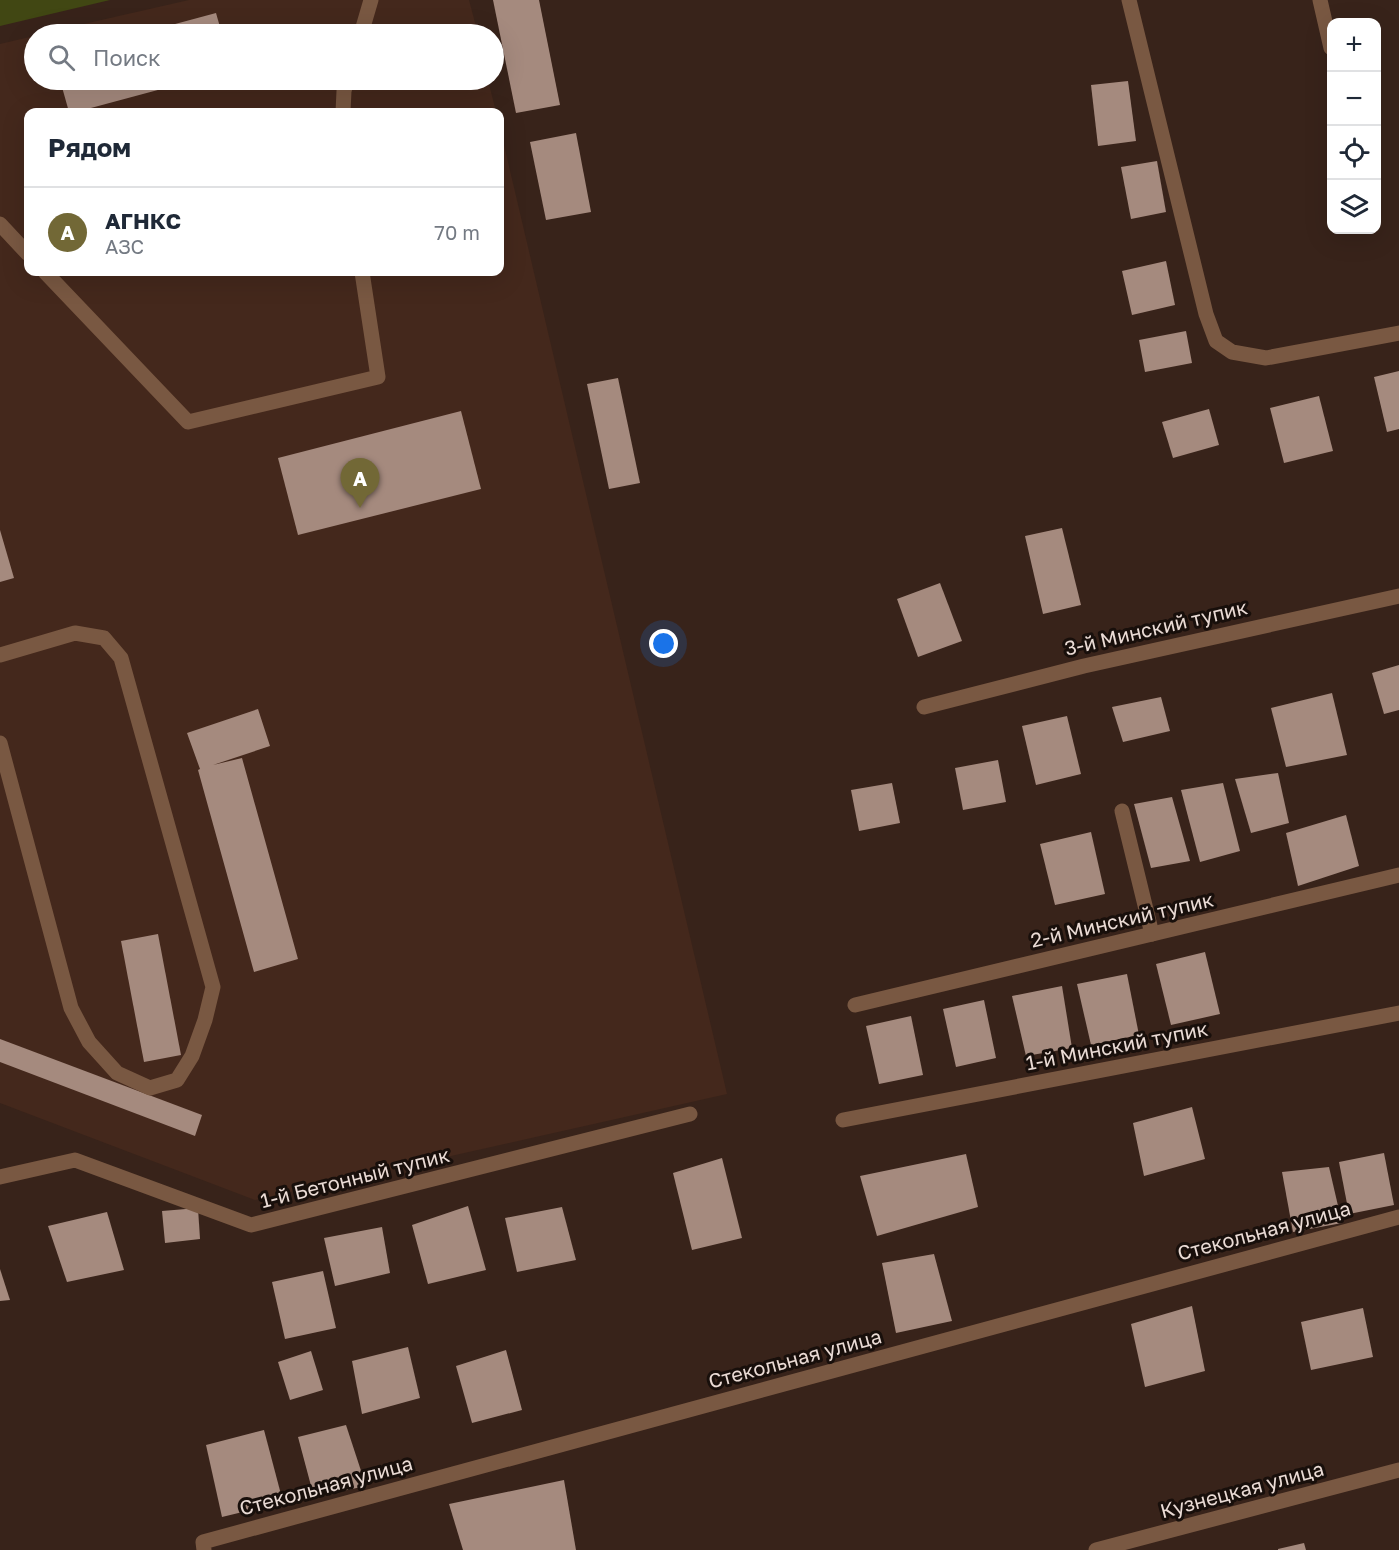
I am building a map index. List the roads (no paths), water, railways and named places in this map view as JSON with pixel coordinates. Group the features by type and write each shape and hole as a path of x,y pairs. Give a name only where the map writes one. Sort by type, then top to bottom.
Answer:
{"street":[{"path":"364,24 371,0"},
{"path":"1129,0 1206,314 1216,341 1232,352 1266,358 1399,333"},
{"path":"1320,0 1327,31"},
{"path":"343,108 344,90"},
{"path":"0,224 24,250"},
{"path":"49,276 188,422 378,377 363,276"},
{"name":"3-й Минский тупик","path":"924,708 1084,666 1399,596"},
{"path":"0,655 75,633 104,638 121,658 213,987 205,1020 192,1056 177,1080 150,1088 117,1073 89,1042 71,1008 0,743"},
{"path":"1122,811 1152,934"},
{"name":"2-й Минский тупик","path":"855,1005 1399,875"},
{"name":"1-й Минский тупик","path":"843,1120 1399,1012"},
{"name":"1-й Бетонный тупик","path":"0,1177 75,1160 251,1226 690,1114"},
{"name":"Стекольная улица","path":"203,1546 1399,1217"},
{"name":"Кузнецкая улица","path":"1096,1550 1399,1470"}],"place":[{"name":"АГНКС","path":"360,508"}]}
